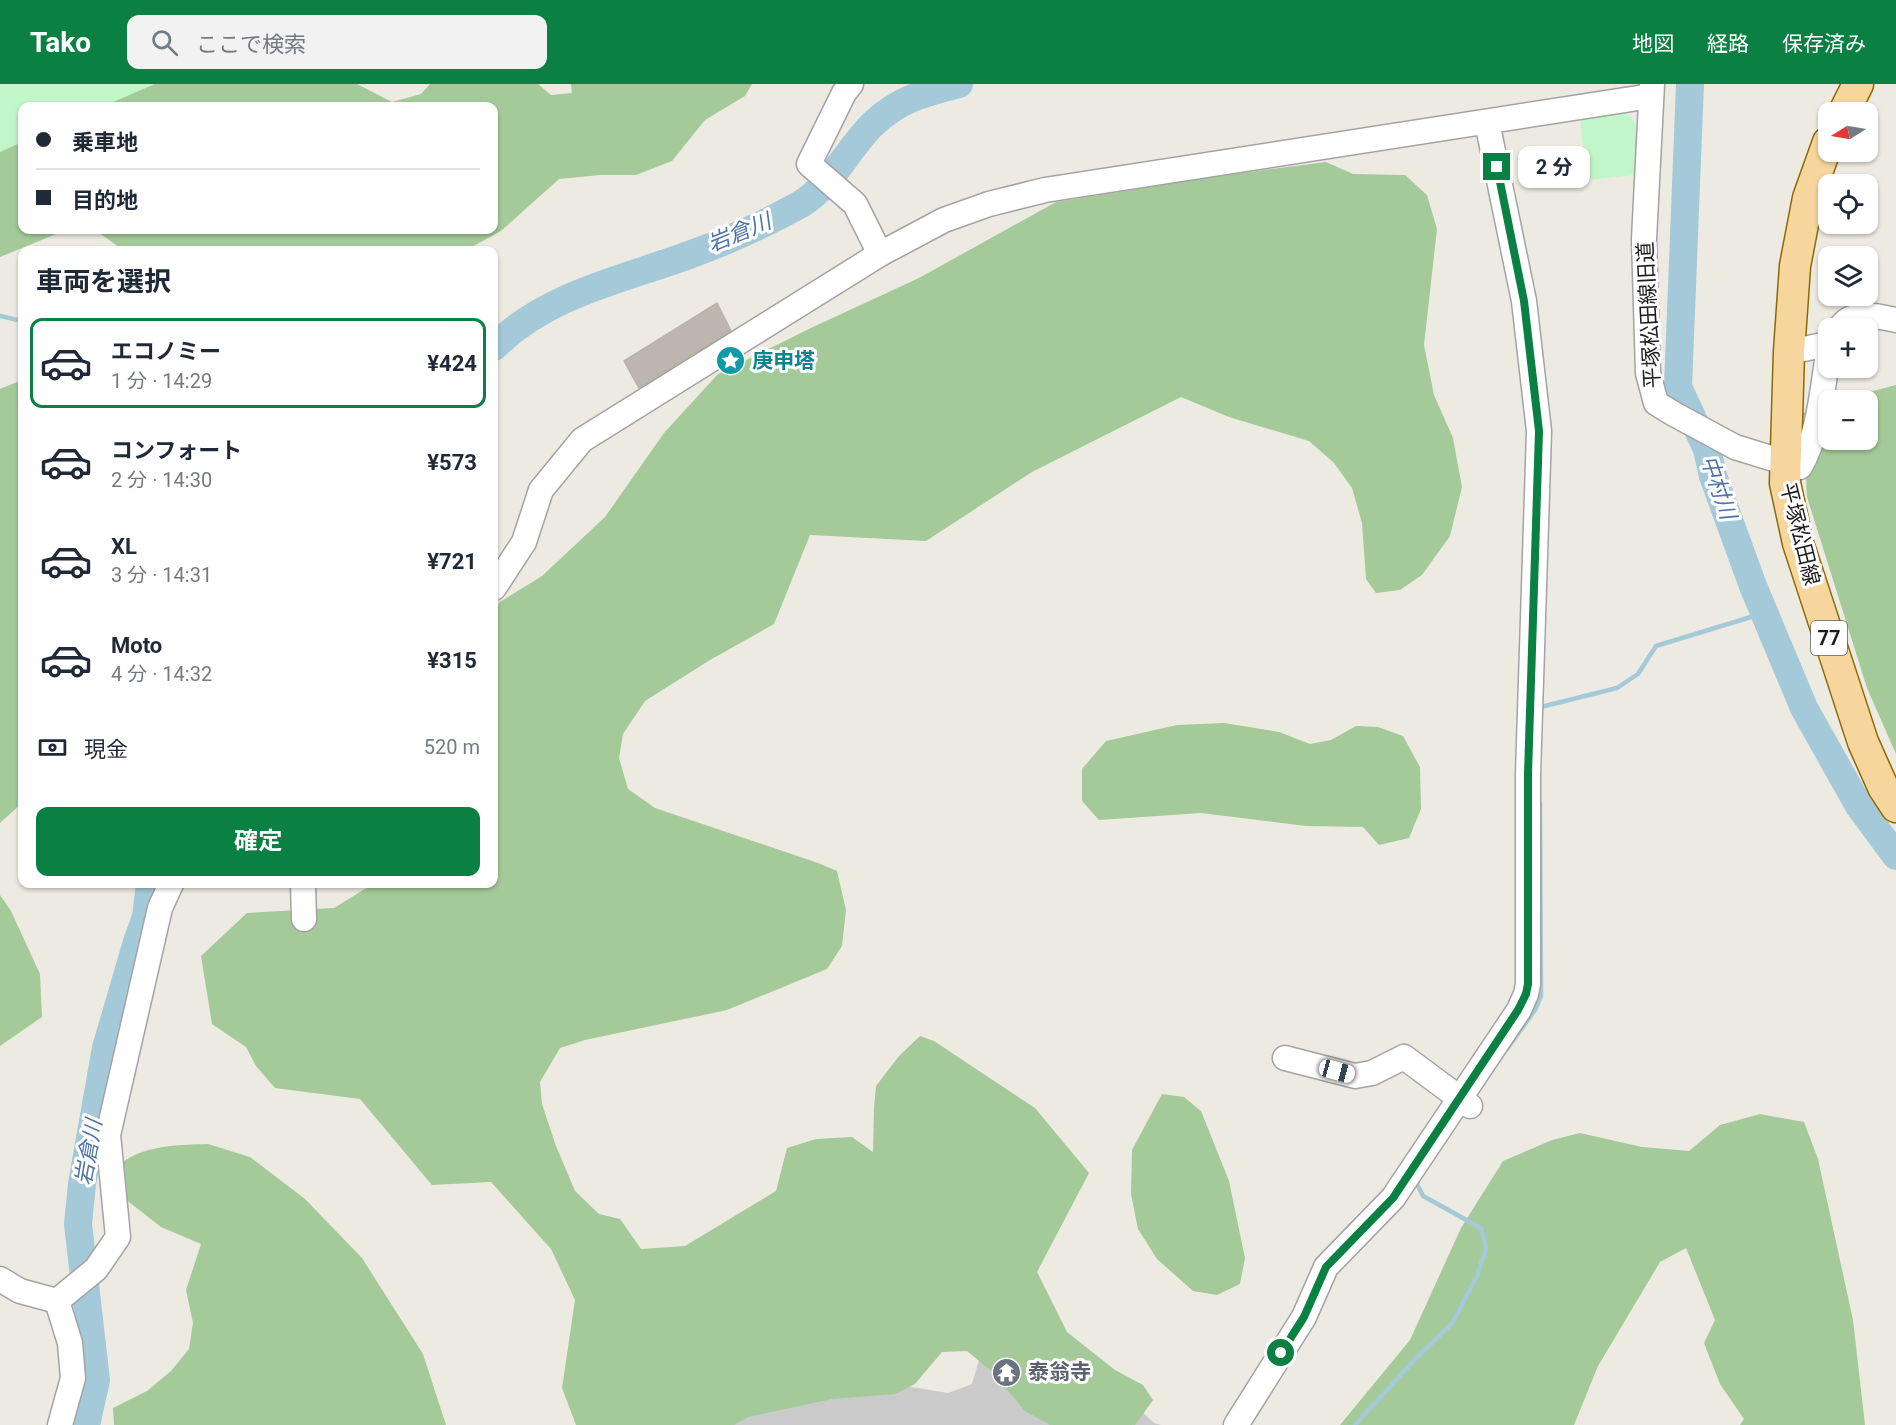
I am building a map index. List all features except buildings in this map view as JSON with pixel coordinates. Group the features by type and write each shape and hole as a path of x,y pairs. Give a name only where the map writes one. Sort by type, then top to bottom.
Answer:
{"main road":[{"path":"1849,102 1858,84"},
{"name":"平塚松田線","path":"1821,162 1808,198 1795,266 1789,352 1785,483 1798,543 1863,742 1883,787 1896,807"}],"street":[{"path":"850,84 808,164 855,204 880,254"},
{"path":"498,582 524,542 541,490 582,441 880,254 944,220 989,204 1045,190 1487,122 1651,90"},
{"name":"平塚松田線旧道","path":"1651,90 1644,239 1648,373 1656,403 1735,447 1785,462"},
{"path":"1236,1425 1304,1317 1326,1267 1393,1198 1465,1102 1518,1010 1528,984 1528,774 1539,431 1524,301 1487,122"},
{"path":"1857,318 1867,314 1896,320"},
{"path":"1789,352 1818,346"},
{"path":"1785,462 1800,467 1809,451 1823,378"},
{"path":"57,1301 96,1269 118,1237 108,1135 160,908 169,888"},
{"path":"303,888 304,919"},
{"path":"1285,1058 1355,1076 1372,1073 1404,1057 1465,1102"},
{"path":"0,1279 20,1291 57,1301"},
{"path":"57,1301 70,1343 73,1378 60,1425"}],"shaded area":[{"name":"泰翁寺","path":"980,1357 1136,1406 1154,1423 1161,1425 699,1425 888,1383 948,1393 972,1384"}],"green space":[{"path":"0,84 155,84 113,102 18,102 18,144 0,152"},
{"path":"114,84 357,84 392,102 71,102"},
{"path":"430,84 538,84 551,95 572,93 571,84 752,84 745,96 705,120 672,161 636,175 600,175 559,179 498,233 498,102 392,102 421,94"},
{"path":"1618,113 1628,115 1636,126 1638,142 1635,175 1587,180 1580,119"},
{"path":"18,124 18,234 56,234 27,246 18,246 18,250 0,257 0,132"},
{"path":"1326,162 1353,174 1405,175 1427,195 1437,229 1424,345 1434,395 1453,438 1462,487 1450,536 1422,575 1400,590 1376,593 1366,579 1362,523 1352,488 1334,463 1309,441 1229,417 1181,397 1032,472 926,541 810,535 774,624 710,660 645,701 623,734 619,758 628,789 655,808 837,871 846,910 842,946 827,969 727,1010 585,1040 560,1048 540,1082 542,1104 556,1146 575,1191 599,1214 620,1219 641,1249 685,1246 776,1191 787,1148 816,1139 852,1137 873,1152 876,1086 899,1056 920,1036 934,1041 1035,1108 1089,1173 1037,1272 1067,1332 1115,1370 1143,1385 1153,1400 1135,1425 1050,1425 1025,1411 990,1370 967,1351 942,1352 915,1384 895,1394 832,1399 748,1417 734,1425 576,1425 562,1388 575,1300 551,1249 491,1182 432,1185 360,1099 275,1088 256,1066 246,1047 212,1024 201,956 247,913 334,908 366,888 498,888 498,605 542,576 605,517 664,433 718,374 919,278 1056,202 1218,176"},
{"path":"101,234 495,234 473,246 117,246"},
{"path":"18,382 18,807 0,823 0,389"},
{"path":"1896,385 1896,754 1867,688 1807,497 1803,413 1818,408 1818,450 1878,450 1877,390"},
{"path":"1224,723 1279,732 1310,744 1331,740 1356,726 1378,727 1403,736 1420,767 1421,809 1409,838 1379,845 1363,827 1306,826 1201,813 1099,820 1082,801 1082,769 1106,741 1177,725"},
{"path":"0,895 11,911 40,974 42,1017 0,1046"},
{"path":"1162,1094 1184,1097 1201,1111 1229,1181 1245,1258 1240,1284 1217,1295 1193,1291 1157,1259 1138,1229 1131,1194 1132,1150"},
{"path":"1760,1114 1804,1122 1818,1159 1853,1320 1865,1425 1740,1425 1744,1419 1720,1384 1704,1343 1715,1320 1686,1248 1660,1262 1598,1366 1574,1425 1340,1425 1410,1340 1461,1228 1503,1161 1552,1140 1580,1133 1642,1147 1689,1151 1720,1125"},
{"path":"208,1144 250,1157 305,1199 362,1258 423,1354 446,1425 114,1425 113,1408 147,1391 171,1371 189,1349 193,1323 186,1290 201,1244 161,1227 120,1195 118,1166 127,1159 149,1150"}],"waterway":[{"name":"岩倉川","path":"498,344 537,314 561,301 718,244 801,204 822,187 865,133 884,115 904,102 959,84"},
{"name":"中村川","path":"1690,84 1678,387 1707,449 1713,476 1753,586 1804,708 1859,806 1896,856"},
{"path":"0,316 18,320"},
{"path":"1541,712 1541,707 1617,688 1638,674 1656,646 1764,613"},
{"path":"1507,1049 1535,1010 1541,996 1540,804"},
{"name":"岩倉川","path":"86,1425 96,1380 78,1224 82,1184 106,1048 146,917 150,888"},
{"path":"1355,1425 1419,1355 1452,1324 1477,1276 1486,1248 1481,1228 1423,1196 1417,1184 1418,1181"}],"place":[{"name":"庚申塔","path":"731,361"},
{"name":"泰翁寺","path":"1007,1372"}],"route":[{"path":"1281,1353 1304,1317 1326,1267 1393,1198 1518,1010 1528,984 1528,774 1539,431 1524,301 1497,167"}]}
